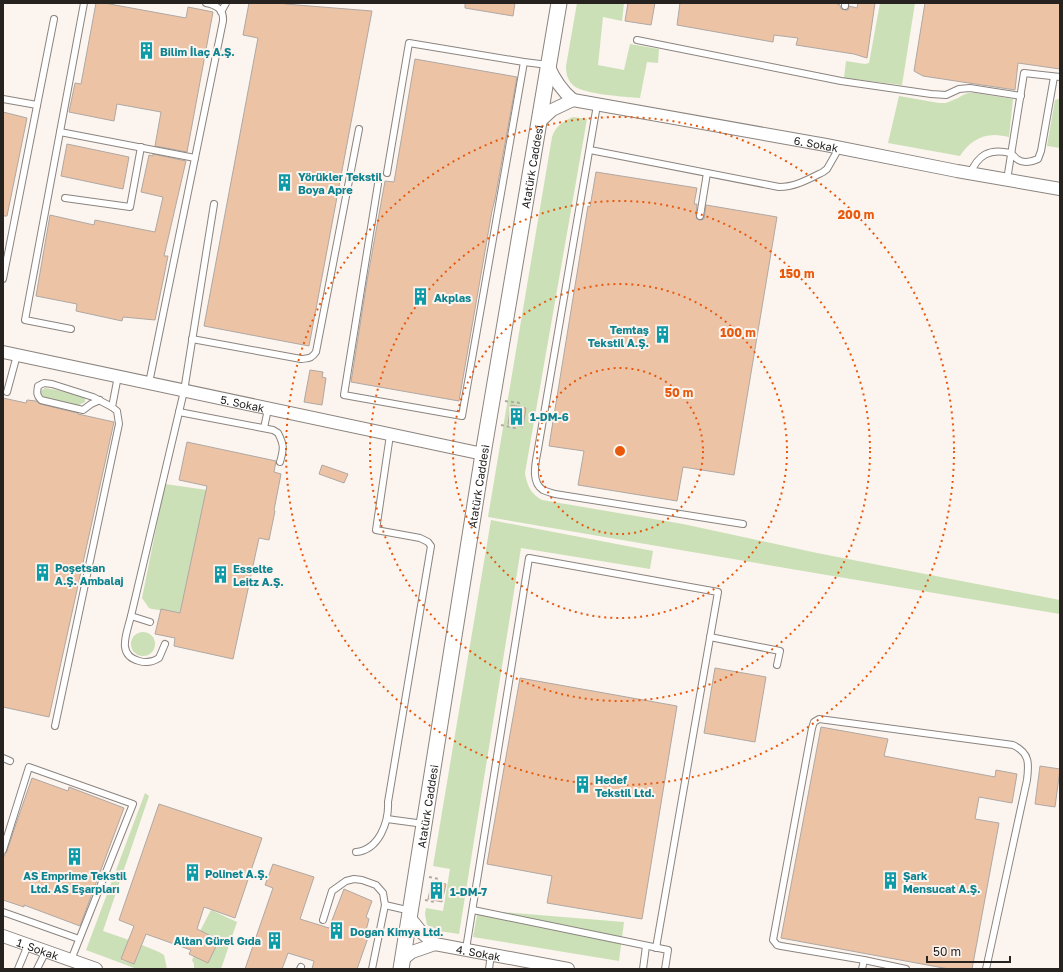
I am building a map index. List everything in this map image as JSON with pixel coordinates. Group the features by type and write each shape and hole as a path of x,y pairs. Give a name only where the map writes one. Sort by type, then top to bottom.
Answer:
{"street":[{"name":"Atatürk Caddesi","path":"402,964 483,454 559,3"},
{"path":"539,122 552,110 573,100 556,82 548,65"},
{"name":"6. Sokak","path":"573,100 839,148 970,174 1060,189"},
{"name":"5. Sokak","path":"3,352 483,454"},
{"path":"402,964 412,952 435,944 419,930 410,914"},
{"name":"1. Sokak","path":"3,936 90,968"},
{"name":"4. Sokak","path":"435,944 568,969"}],"lane":[{"path":"71,329 25,320 84,3"},
{"path":"149,383 223,21 223,16 218,7 213,4 206,3"},
{"path":"221,12 226,3"},
{"path":"3,279 54,19"},
{"path":"637,40 842,81 931,94 946,95 959,89 970,88 1021,96"},
{"path":"386,173 409,43 548,65"},
{"path":"378,184 344,395 462,416 524,62"},
{"path":"970,174 973,166 978,160 989,152 1012,154 1018,160 1026,162 1031,162 1038,159 1057,77 1024,73 1012,154 1007,180"},
{"path":"3,99 37,106"},
{"path":"597,105 535,467 535,478 543,490 556,494 743,524"},
{"path":"192,339 301,359 313,356 316,352 359,129"},
{"path":"60,132 195,158"},
{"path":"65,198 130,207 141,147"},
{"path":"590,150 779,187 787,187 810,178 827,169 839,148"},
{"path":"700,216 707,173"},
{"path":"165,644 160,658 153,662 142,662 131,659 126,654 125,640 184,391 214,204"},
{"path":"7,392 17,355"},
{"path":"112,407 118,376"},
{"path":"55,726 119,424 117,411 100,400 52,384 44,383 38,386 38,397 41,400 83,410 100,400"},
{"path":"264,428 268,409"},
{"path":"179,412 273,430 278,433 283,445 280,462"},
{"path":"356,852 361,852 374,844 383,830 388,811 388,802 430,546 428,542 420,538 376,530 390,435"},
{"path":"466,949 529,558 718,592 656,948"},
{"path":"131,616 150,622"},
{"path":"710,637 780,651 777,665"},
{"path":"906,969 864,960 781,946 777,945 774,940 812,728 814,722 819,719 1013,745 1021,749 1026,756 1029,764 1027,780 986,969"},
{"path":"3,758 10,761"},
{"path":"3,850 29,767 133,804 71,960"},
{"path":"386,819 424,824"},
{"path":"323,920 332,891 346,881 354,879 362,880 376,885 383,892 385,905 372,969"},
{"path":"385,905 410,914"},
{"path":"472,910 668,950 665,969"},
{"path":"3,912 80,939"},
{"path":"18,969 28,945"},
{"path":"643,969 646,946"},
{"path":"37,969 46,951"},
{"path":"489,969 491,954"},
{"path":"862,969 864,960"}],"path":[{"path":"505,402 520,403 520,406"},
{"path":"501,426 515,428 516,426"},
{"path":"432,878 439,879 438,882"},
{"path":"428,901 435,902 435,900"}],"green space":[{"path":"577,3 624,3 622,21 603,17 598,65 624,70 630,44 659,49 658,63 647,62 640,98 605,95 586,91 579,89 570,82 567,75 566,66"},
{"path":"880,3 915,3 902,85 844,78 846,61 865,64 869,63"},
{"path":"968,93 1013,99 1009,137 989,135 979,138 970,144 960,156 888,143 899,96 946,103"},
{"path":"1060,99 1060,148 1047,146 1055,100"},
{"path":"573,117 587,119 525,473 528,486 532,492 542,500 683,524 817,553 1060,600 1060,614 488,517 552,137 555,130 560,125"},
{"path":"45,388 80,396 85,398 85,402 77,406 45,399 41,395 41,391"},
{"path":"165,484 207,490 180,613 149,608 142,598"},
{"path":"491,520 653,551 650,569 521,548 459,934 439,931 427,925 425,914 426,908 443,911 450,869 433,866"},
{"path":"143,632 148,633 154,639 154,649 148,655 143,656 138,655 132,649 131,644 132,639 138,633"},
{"path":"145,793 149,796 103,931 129,940 121,960 134,964 142,945 164,955 167,969 137,969 86,950"},
{"path":"211,910 237,922 221,969 194,969 192,960 194,956 208,962 219,940 200,931"},
{"path":"478,910 624,922 619,961 473,937"}],"building":[{"name":"Bilim İlaç A.Ş.","path":"96,3 104,3 186,18 188,7 213,12 187,152 155,146 161,112 117,104 114,121 69,112 75,83 81,84"},
{"name":"Yörükler Tekstil Boya Apre","path":"249,3 285,3 372,11 309,346 204,326 258,38 243,35"},
{"path":"465,3 515,3 513,16 465,8"},
{"path":"628,3 655,3 651,25 625,21"},
{"path":"680,3 837,3 840,5 841,9 848,10 849,6 857,8 858,3 875,3 867,58 854,54 796,45 798,38 774,35 773,42 677,25"},
{"path":"925,3 1060,3 1060,69 1018,63 1015,90 923,76 914,71"},
{"name":"Akplas","path":"415,59 517,77 459,401 351,382 385,181 394,182"},
{"path":"3,112 27,118 7,216 3,216"},
{"path":"67,144 129,157 123,189 61,176"},
{"path":"153,154 186,161 164,256 168,256 155,320 123,317 122,321 76,311 77,304 36,296 50,215 94,225 95,220 155,232 163,197 141,192 149,155 153,156"},
{"name":"Temtaş Tekstil A.Ş.","path":"596,172 697,188 694,204 697,204 696,216 699,220 704,219 706,205 777,217 734,475 683,467 677,501 578,485 584,451 549,446 588,206 590,207"},
{"path":"310,370 323,372 322,377 326,378 322,405 304,402"},
{"name":"Poşetsan A.Ş. Ambalaj","path":"3,398 26,403 27,400 36,401 40,404 114,422 49,717 3,707"},
{"name":"1-DM-6","path":"511,405 526,408 523,427 508,424"},
{"name":"Esselte Leitz A.Ş.","path":"187,442 276,461 274,472 281,474 269,540 259,538 233,659 174,646 175,638 155,634 161,609 180,613 207,486 179,480"},
{"path":"322,465 348,474 344,483 319,474"},
{"path":"715,668 766,677 755,742 704,733"},
{"name":"Hedef Tekstil Ltd.","path":"520,678 677,706 642,919 547,903 552,876 487,864"},
{"name":"Şark Mensucat A.Ş.","path":"821,727 888,739 884,756 995,777 996,770 1017,774 1012,803 979,797 975,819 999,823 972,969 949,969 781,938"},
{"path":"1040,766 1060,769 1055,807 1035,804"},
{"name":"AS Emprime Tekstil Ltd. AS Eşarpları","path":"32,778 68,791 69,787 124,808 80,926 24,905 24,907 3,900 3,859"},
{"name":"Polinet A.Ş.","path":"159,804 262,838 235,918 204,907 197,929 219,940 208,963 189,954 191,950 146,934 134,964 121,959 134,926 119,920"},
{"path":"273,864 314,877 300,919 329,928 344,889 372,901 366,917 369,919 365,934 369,935 357,969 312,969 314,961 288,953 282,969 245,969 273,888 265,885"},
{"name":"1-DM-7","path":"432,881 446,884 442,902 428,899"}],"place":[{"name":"Bilim İlaç A.Ş.","path":"147,51"},
{"name":"Yörükler Tekstil Boya Apre","path":"285,182"},
{"name":"Akplas","path":"421,297"},
{"name":"Temtaş Tekstil A.Ş.","path":"662,335"},
{"name":"1-DM-6","path":"517,416"},
{"name":"Poşetsan A.Ş. Ambalaj","path":"42,573"},
{"name":"Esselte Leitz A.Ş.","path":"220,574"},
{"name":"Hedef Tekstil Ltd.","path":"582,785"},
{"name":"AS Emprime Tekstil Ltd. AS Eşarpları","path":"75,857"},
{"name":"Polinet A.Ş.","path":"192,873"},
{"name":"Şark Mensucat A.Ş.","path":"890,881"},
{"name":"1-DM-7","path":"437,891"},
{"name":"Doğan Kimya Ltd.","path":"337,931"},
{"name":"Altan Gürel Gıda","path":"274,940"}]}
